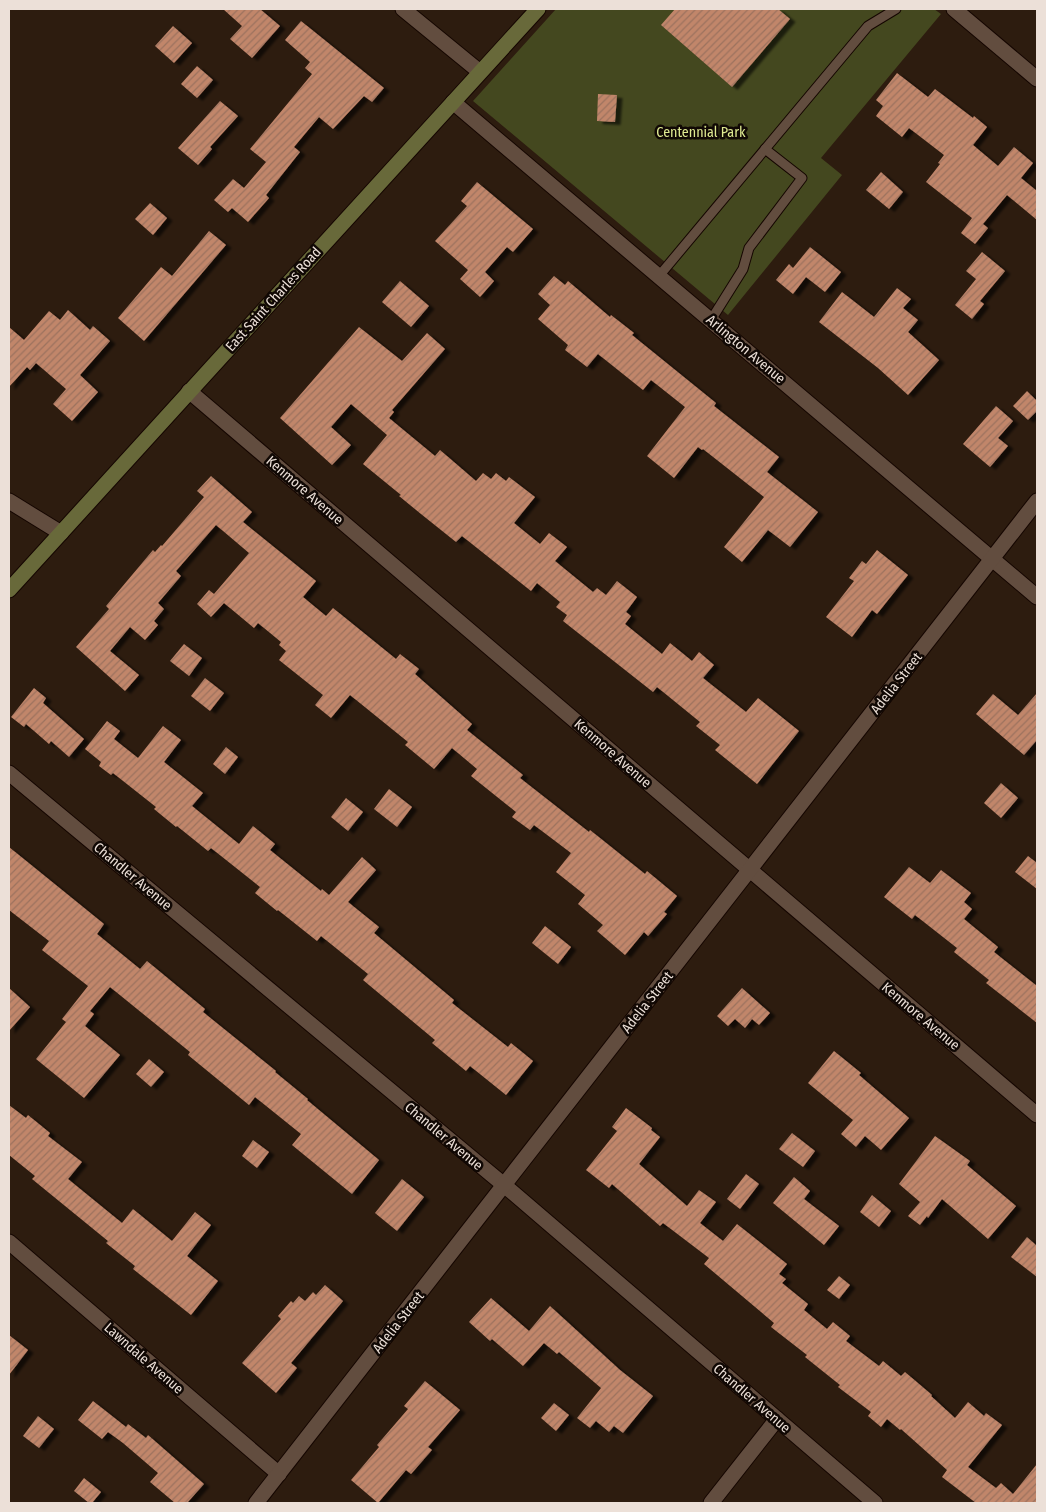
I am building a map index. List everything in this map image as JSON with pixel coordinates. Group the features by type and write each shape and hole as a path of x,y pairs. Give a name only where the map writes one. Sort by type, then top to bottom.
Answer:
{"main road":[{"name":"East Saint Charles Road","path":"9,590 538,9"}],"street":[{"path":"403,9 480,72"},
{"path":"954,9 1037,79"},
{"name":"Arlington Avenue","path":"452,102 712,320 1037,598"},
{"name":"Kenmore Avenue","path":"189,391 1037,1115"},
{"path":"9,501 61,533"},
{"name":"Adelia Street","path":"256,1503 1037,501"},
{"name":"Chandler Avenue","path":"9,773 504,1185 876,1503"},
{"name":"Lawndale Avenue","path":"9,1242 279,1474"},
{"path":"712,1503 777,1420"}],"lane":[{"path":"659,276 868,26 896,9"},
{"path":"712,320 743,269 749,248 802,178 765,149"}],"green space":[{"name":"Centennial Park","path":"556,9 934,9 941,14 821,158 842,175 728,315 473,101"}],"building":[{"path":"223,9 260,9 280,26 252,58 230,39 242,26"},
{"path":"675,9 778,9 790,19 732,87 661,25"},
{"path":"301,21 384,88 372,102 364,96 333,129 319,117 294,147 300,152 266,195 269,198 248,222 232,208 228,212 214,200 233,179 244,188 266,162 250,149 312,74 305,68 310,62 285,40"},
{"path":"173,26 192,43 174,63 155,46"},
{"path":"197,66 213,80 197,98 181,84"},
{"path":"897,73 928,97 935,89 987,127 973,145 998,166 1014,147 1033,163 1021,178 1037,191 1037,220 1007,195 983,224 988,228 975,244 961,233 972,218 926,182 940,164 938,163 944,155 909,128 902,137 876,116 883,106 876,100"},
{"path":"598,94 617,95 615,122 597,121"},
{"path":"220,101 238,116 210,147 212,149 198,165 178,148"},
{"path":"881,172 903,192 889,209 866,190"},
{"path":"477,182 533,229 513,252 507,247 485,272 494,281 480,297 460,279 468,270 435,241 467,206 461,201"},
{"path":"150,203 167,218 153,235 135,219"},
{"path":"209,231 226,245 144,341 118,318 161,267 172,276"},
{"path":"810,247 841,272 825,292 806,277 793,294 776,280 789,264 793,268"},
{"path":"982,252 1005,271 980,301 984,304 972,319 955,305 976,279 966,271"},
{"path":"554,276 565,285 568,281 610,317 611,315 634,333 632,335 716,403 714,406 779,457 767,472 818,512 790,547 768,530 742,562 724,547 764,497 698,447 674,478 647,456 685,407 651,380 643,390 598,354 587,367 565,350 568,345 538,319 550,305 538,294"},
{"path":"400,281 429,306 411,327 382,302"},
{"path":"897,288 911,299 903,308 918,320 908,332 939,360 908,395 878,368 819,322 842,292 874,317"},
{"path":"68,310 90,330 93,326 110,341 80,375 98,392 72,421 53,404 66,389 36,363 30,370 27,367 9,387 9,327 24,340 49,311 60,320"},
{"path":"359,327 402,361 427,333 445,349 392,410 394,412 389,418 435,456 440,450 476,481 483,473 491,479 496,473 506,481 509,477 535,497 514,523 540,544 549,533 567,547 555,561 593,592 597,588 606,595 617,581 637,597 626,612 631,616 625,624 662,654 670,643 692,661 699,652 714,665 703,678 746,712 758,698 799,731 757,784 715,750 720,745 696,726 700,722 657,687 653,692 563,621 567,615 556,607 560,602 537,583 531,591 462,536 456,542 363,464 387,435 351,404 331,427 351,445 332,465 280,418"},
{"path":"1027,391 1037,401 1037,411 1028,420 1013,406"},
{"path":"996,406 1013,421 998,438 1008,446 990,467 963,444"},
{"path":"211,476 252,512 243,522 316,581 303,597 326,616 333,608 396,659 400,654 419,669 415,674 472,724 467,730 523,775 520,778 645,874 647,871 677,896 664,912 667,914 648,936 644,932 625,955 597,931 603,925 578,904 585,895 556,872 571,853 534,825 530,830 512,817 516,812 471,776 477,769 452,748 434,769 405,745 408,742 350,695 331,718 315,705 323,695 279,660 286,651 279,645 281,642 258,623 254,628 224,603 211,617 197,604 209,590 214,594 249,553 216,525 176,571 181,576 158,603 164,609 154,621 158,625 145,640 130,627 110,651 139,675 125,691 76,647 109,609 106,606 153,550 155,552 162,546 204,497 197,491"},
{"path":"877,550 908,575 877,614 872,610 852,637 826,617 854,581 849,578 862,561 866,564"},
{"path":"184,644 202,658 189,676 170,661"},
{"path":"205,678 224,693 210,711 191,696"},
{"path":"34,688 46,698 43,703 84,739 69,757 51,741 49,744 26,724 24,727 11,717"},
{"path":"1037,693 1037,740 1024,755 976,714 993,694 1018,715"},
{"path":"107,721 120,731 114,739 138,758 163,726 181,740 164,762 203,793 192,806 239,844 253,826 275,844 270,850 321,891 322,889 329,895 362,857 376,870 348,902 379,927 374,933 454,1000 452,1003 508,1047 511,1043 533,1061 506,1095 470,1066 466,1071 432,1043 435,1040 363,980 368,974 321,936 317,941 277,911 255,893 260,887 211,848 208,851 176,827 154,809 156,807 113,773 111,775 99,766 101,762 85,749"},
{"path":"226,747 238,757 225,774 213,764"},
{"path":"1001,783 1018,798 1001,818 984,803"},
{"path":"389,789 412,807 397,827 374,809"},
{"path":"346,798 363,812 348,831 331,817"},
{"path":"9,847 104,924 97,934 140,969 147,961 205,1009 203,1012 276,1071 307,1100 379,1160 352,1194 292,1145 301,1134 255,1097 249,1105 188,1055 190,1052 110,987 90,1011 94,1014 85,1026 120,1055 84,1098 36,1059 66,1022 62,1019 88,986 42,950 49,941 9,910"},
{"path":"1028,856 1037,863 1037,889 1015,872"},
{"path":"909,867 930,883 941,870 971,893 964,902 972,909 964,919 998,947 994,952 1037,986 1037,1023 986,983 989,980 954,952 957,948 915,915 912,919 884,897"},
{"path":"545,926 571,947 558,964 532,943"},
{"path":"9,988 30,1007 9,1031"},
{"path":"742,988 770,1013 759,1025 752,1019 745,1028 735,1019 728,1026 717,1016"},
{"path":"834,1051 861,1073 859,1075 909,1118 881,1150 865,1136 856,1147 841,1134 853,1120 808,1083"},
{"path":"149,1059 164,1072 151,1087 136,1074"},
{"path":"9,1105 26,1118 28,1115 50,1133 48,1136 82,1162 68,1179 122,1223 133,1209 172,1241 195,1212 211,1225 187,1256 218,1281 191,1315 133,1269 135,1266 106,1243 108,1241 32,1179 35,1176 9,1155"},
{"path":"626,1108 652,1128 651,1130 660,1137 639,1164 687,1206 699,1190 716,1202 700,1223 723,1241 737,1224 787,1264 779,1274 786,1279 782,1283 808,1304 804,1310 827,1329 833,1322 850,1336 846,1341 879,1366 883,1361 901,1376 905,1372 955,1418 968,1402 984,1416 986,1413 1002,1425 968,1467 996,1488 1001,1483 1013,1494 1037,1464 1037,1503 976,1503 942,1477 947,1470 901,1429 887,1419 881,1427 868,1416 871,1412 838,1387 840,1385 805,1357 807,1355 771,1327 774,1323 704,1264 709,1258 663,1223 660,1226 612,1184 609,1188 586,1170 617,1131 612,1127"},
{"path":"792,1133 815,1151 803,1167 779,1149"},
{"path":"935,1136 970,1161 967,1165 1016,1206 988,1239 942,1199 928,1218 927,1216 920,1225 908,1216 920,1202 899,1184"},
{"path":"253,1140 269,1152 257,1168 242,1156"},
{"path":"746,1174 759,1184 740,1209 727,1199"},
{"path":"794,1177 810,1191 804,1199 839,1226 824,1245 773,1203"},
{"path":"402,1179 424,1197 397,1231 375,1213"},
{"path":"872,1195 891,1211 879,1227 860,1212"},
{"path":"1027,1237 1037,1246 1037,1277 1011,1257"},
{"path":"839,1276 850,1285 839,1299 827,1290"},
{"path":"325,1285 343,1301 291,1363 297,1368 276,1393 242,1363 281,1319 278,1316 291,1301 293,1303 299,1296 305,1301 313,1292 316,1295"},
{"path":"491,1298 529,1331 550,1306 620,1370 653,1396 623,1433 614,1426 609,1432 596,1421 590,1428 577,1418 601,1388 559,1352 557,1354 544,1343 523,1366 492,1339 490,1341 469,1322"},
{"path":"9,1335 28,1350 9,1375"},
{"path":"425,1381 460,1410 428,1447 432,1450 411,1474 406,1470 378,1503 351,1480 379,1447 377,1445 408,1409 404,1406"},
{"path":"93,1401 126,1427 128,1424 146,1438 148,1435 204,1484 187,1503 175,1503 150,1482 158,1473 123,1443 108,1432 102,1439 78,1420"},
{"path":"554,1403 569,1415 556,1431 541,1418"},
{"path":"38,1416 54,1429 39,1448 23,1436"},
{"path":"84,1478 101,1492 92,1503 89,1503 74,1491"}]}
